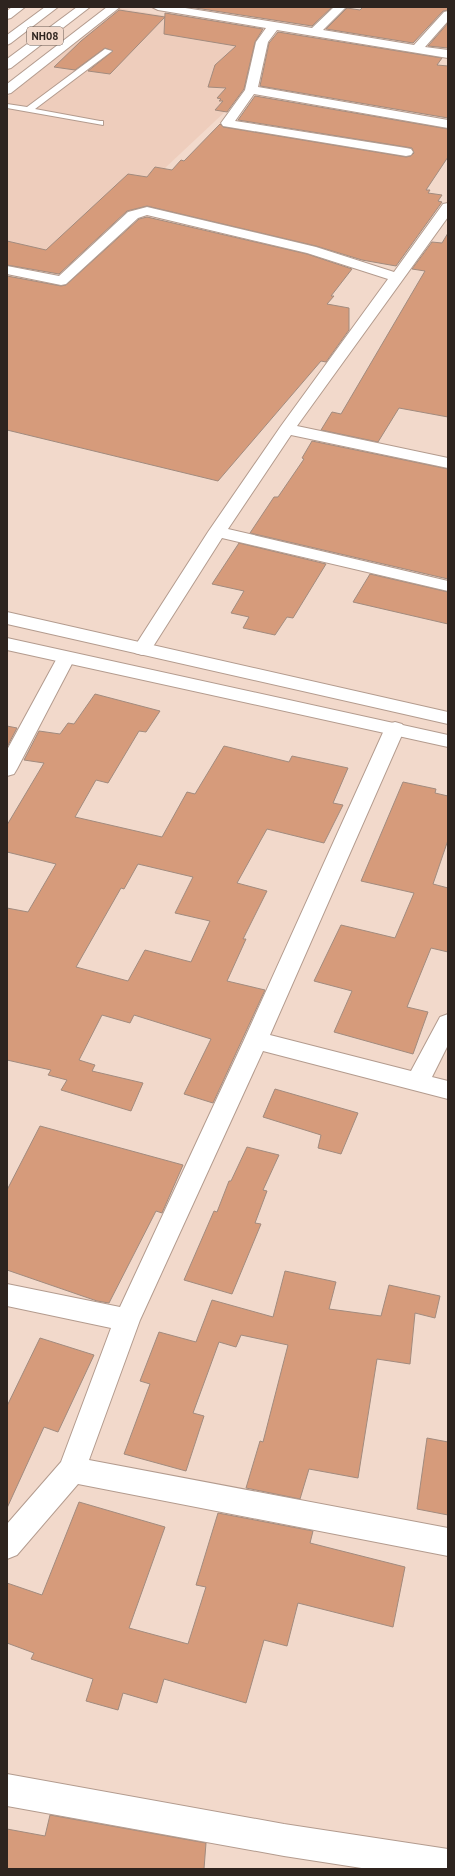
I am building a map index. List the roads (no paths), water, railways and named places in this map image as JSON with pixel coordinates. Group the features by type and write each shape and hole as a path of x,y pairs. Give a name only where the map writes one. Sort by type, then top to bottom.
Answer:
{"main road":[{"path":"7,16 19,7"},
{"name":"NH08","path":"7,41 52,7"},
{"name":"NH08","path":"7,65 84,7"},
{"path":"7,90 114,7"},
{"path":"158,7 211,11 274,25 448,54"},
{"path":"315,32 340,7"},
{"path":"418,48 448,14"},
{"path":"274,25 262,42 251,90 227,123 406,152"},
{"path":"251,90 448,124"},
{"path":"142,649 217,532 288,429 396,277 448,207"},
{"path":"7,270 61,281 65,279 133,215 139,212 147,211 311,250 396,277"},
{"path":"288,429 448,463"},
{"path":"217,532 448,586"},
{"path":"7,618 448,718"},
{"path":"7,644 395,728 448,741"},
{"path":"7,769 66,658"},
{"path":"7,1545 72,1470 127,1320 256,1040 395,728"},
{"path":"417,1082 448,1023"},
{"path":"256,1040 448,1090"},
{"path":"7,1295 127,1320"},
{"path":"72,1470 448,1542"},
{"path":"7,1790 284,1840 448,1865"}],"lane":[{"path":"28,110 108,51"},
{"path":"7,106 100,123"}]}
